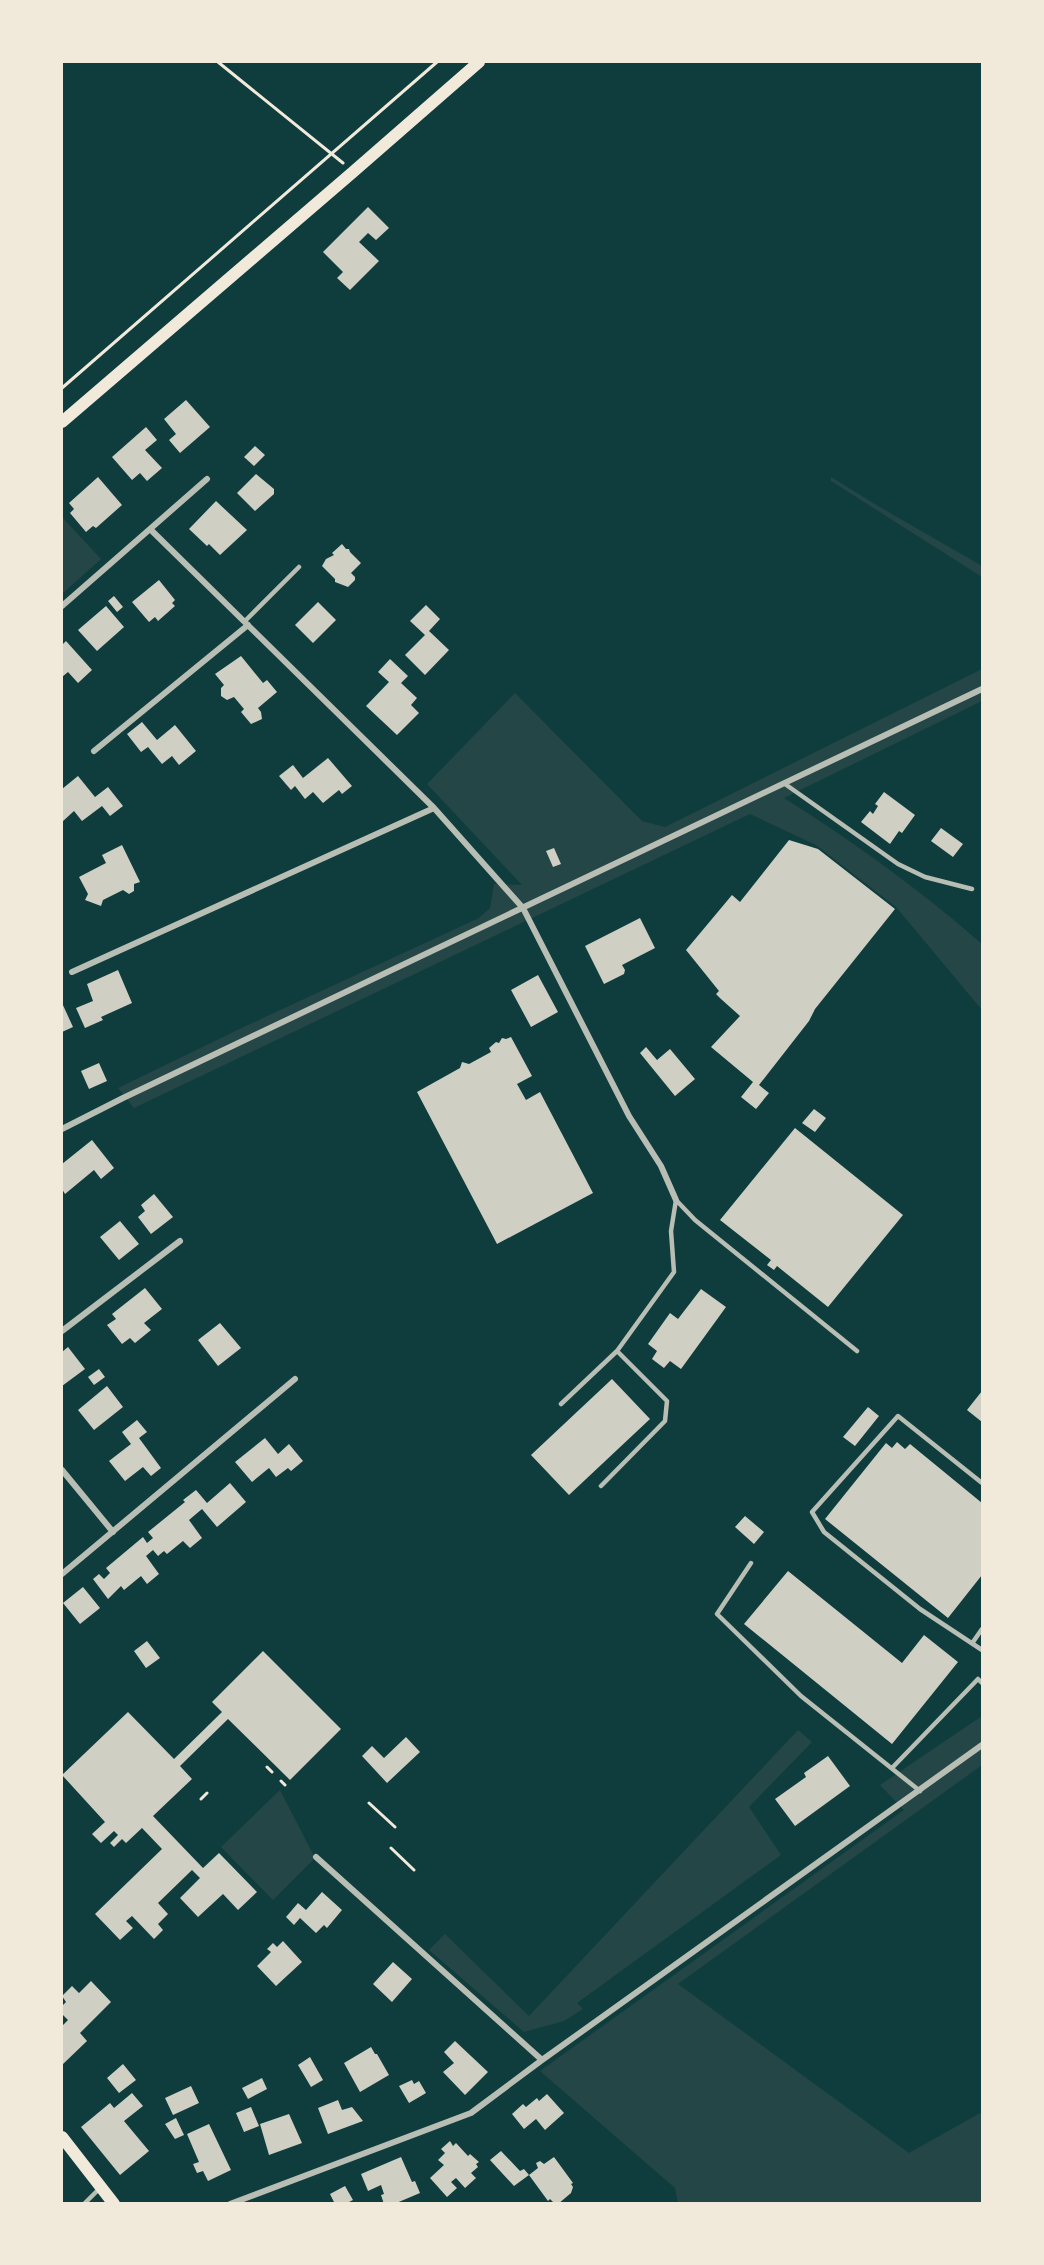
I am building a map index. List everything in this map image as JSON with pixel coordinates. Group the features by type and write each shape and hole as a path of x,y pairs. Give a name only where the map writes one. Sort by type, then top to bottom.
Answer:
{"main road":[{"path":"62,422 479,62"},
{"path":"62,2137 114,2204"}],"street":[{"path":"62,606 207,479"},
{"path":"150,529 434,808 523,908 629,1116 661,1166 676,1200"},
{"path":"94,751 247,623"},
{"path":"62,1129 982,689"},
{"path":"72,972 434,808"},
{"path":"62,1331 180,1241"},
{"path":"62,1574 295,1379"},
{"path":"62,1470 113,1532"},
{"path":"230,2204 471,2113 982,1745"},
{"path":"316,1857 542,2060"}],"lane":[{"path":"247,623 299,567"},
{"path":"785,783 898,864 925,877 972,889"},
{"path":"561,1404 617,1351 674,1272 671,1231 676,1200"},
{"path":"676,1200 695,1220 857,1351"},
{"path":"601,1486 665,1421 667,1401 617,1351"},
{"path":"982,1483 898,1416 812,1512 824,1532 920,1609 982,1650"},
{"path":"751,1563 717,1614 801,1696 920,1791"},
{"path":"973,1642 982,1629"},
{"path":"892,1768 978,1679 982,1683"},
{"path":"84,2204 101,2187"}],"path":[{"path":"218,62 353,172"},
{"path":"62,388 437,62"},
{"path":"267,1767 272,1772"},
{"path":"281,1781 285,1785"},
{"path":"201,1799 207,1793"},
{"path":"369,1803 395,1827"},
{"path":"391,1848 414,1870"}],"shaded area":[{"path":"831,477 982,566 982,577 831,481"},
{"path":"62,517 101,559 62,594"},
{"path":"982,669 982,701 784,798 886,867 982,944 982,1010 896,907 816,845 750,814 134,1108 118,1088 479,918 490,908 494,884 522,885 427,784 515,693 642,821 665,827"},
{"path":"982,1716 982,1765 678,1984 909,2153 982,2112 982,2203 678,2203 675,2188 540,2071 904,1810 880,1785"},
{"path":"798,1730 812,1742 749,1807 781,1855 577,2003 583,2009 564,2021 524,2032 429,1950 445,1934 529,2016"},
{"path":"280,1790 315,1858 273,1900 221,1847"}],"building":[{"path":"368,207 389,228 376,240 368,233 359,242 379,261 350,290 337,278 343,272 323,252"},
{"path":"186,400 210,427 180,453 169,440 176,434 164,419"},
{"path":"146,427 157,440 145,450 162,468 147,481 140,473 132,480 112,457"},
{"path":"255,446 265,455 254,466 244,457"},
{"path":"256,474 274,489 274,494 255,511 237,493"},
{"path":"98,477 122,505 96,528 93,526 86,532 70,513 74,509 69,503"},
{"path":"216,501 247,530 220,555 189,529"},
{"path":"342,544 361,563 351,573 355,580 348,587 335,582 335,579 322,566"},
{"path":"159,580 175,600 172,603 175,606 158,621 155,617 149,622 132,602"},
{"path":"114,596 123,607 117,612 108,601"},
{"path":"318,602 336,620 313,643 295,625"},
{"path":"426,605 440,619 429,631 449,650 425,675 405,655 425,635 410,621"},
{"path":"106,606 124,627 97,651 78,630"},
{"path":"66,641 92,670 78,683 68,672 62,677 62,645"},
{"path":"241,656 263,683 267,680 277,692 258,708 262,719 251,724 241,712 244,709 234,697 227,700 221,696 221,688 224,685 215,674"},
{"path":"390,659 408,676 401,683 417,698 411,705 419,713 397,735 366,706 389,682 378,672"},
{"path":"142,722 157,740 175,725 196,751 179,765 172,756 162,764 148,747 141,752 127,734"},
{"path":"328,758 352,786 342,794 339,790 323,803 313,792 305,799 295,786 291,790 279,776 293,765 303,778"},
{"path":"78,776 95,797 108,787 123,806 110,816 102,806 82,821 74,811 62,822 62,789"},
{"path":"884,792 915,815 902,833 899,831 890,844 861,822 870,811 873,814 878,806 875,804"},
{"path":"941,828 963,844 953,857 931,841"},
{"path":"789,840 818,849 895,909 815,1009 809,1021 759,1085 769,1093 756,1109 741,1097 753,1082 711,1047 740,1016 716,994 719,991 686,950 732,895 740,902"},
{"path":"122,845 140,882 134,884 134,891 129,894 123,890 103,900 101,906 85,900 88,894 79,877 106,863 102,855"},
{"path":"554,848 561,864 553,867 546,851"},
{"path":"640,918 655,948 622,965 625,970 624,974 604,984 585,946"},
{"path":"118,970 132,1003 101,1017 103,1020 85,1028 76,1008 93,1001 87,984"},
{"path":"538,975 558,1012 531,1027 511,990"},
{"path":"62,1003 73,1027 62,1032"},
{"path":"511,1037 532,1076 517,1084 526,1100 540,1092 593,1193 497,1244 417,1092 460,1068 462,1062 469,1064 491,1052 489,1048 496,1042 499,1043 502,1038"},
{"path":"646,1047 657,1060 670,1049 695,1079 675,1096 640,1053"},
{"path":"99,1063 107,1081 89,1089 81,1071"},
{"path":"814,1109 826,1118 815,1132 802,1123"},
{"path":"795,1128 903,1215 828,1307 777,1266 774,1270 767,1265 771,1260 720,1220"},
{"path":"92,1140 114,1168 101,1179 94,1170 65,1194 62,1189 62,1164"},
{"path":"154,1194 173,1217 151,1234 138,1217 145,1211 141,1205"},
{"path":"120,1221 139,1244 119,1260 100,1237"},
{"path":"145,1288 162,1309 144,1323 151,1330 135,1343 130,1338 122,1344 107,1325 116,1319 112,1314"},
{"path":"701,1289 726,1307 681,1369 670,1361 664,1368 652,1359 657,1351 648,1344 670,1313 678,1319"},
{"path":"220,1323 241,1348 218,1366 198,1340"},
{"path":"68,1347 85,1369 62,1386 62,1352"},
{"path":"99,1369 105,1377 94,1385 88,1377"},
{"path":"612,1379 650,1419 569,1495 531,1455"},
{"path":"107,1386 123,1407 94,1430 78,1410"},
{"path":"982,1391 982,1422 967,1410"},
{"path":"868,1407 879,1416 855,1446 843,1437"},
{"path":"137,1420 147,1432 139,1438 161,1468 151,1476 143,1467 125,1481 109,1461 131,1444 122,1432"},
{"path":"265,1438 278,1454 289,1444 303,1461 291,1471 288,1468 276,1477 269,1468 252,1482 235,1462"},
{"path":"897,1442 905,1449 910,1444 982,1503 982,1575 948,1618 825,1519 886,1443 892,1448"},
{"path":"230,1483 246,1502 217,1527 202,1509 189,1520 202,1538 190,1548 183,1541 167,1554 164,1551 158,1556 153,1550 146,1556 159,1574 147,1584 141,1576 124,1590 121,1586 108,1599 93,1579 99,1574 104,1579 110,1573 106,1568 143,1537 147,1543 153,1538 148,1532 196,1490 207,1503"},
{"path":"745,1516 764,1532 754,1544 735,1527"},
{"path":"788,1571 902,1663 924,1635 958,1662 892,1744 744,1624"},
{"path":"83,1587 100,1608 80,1624 63,1603"},
{"path":"147,1641 160,1658 146,1668 134,1651"},
{"path":"263,1651 341,1729 290,1780 228,1719 180,1766 192,1779 153,1816 203,1868 219,1853 257,1892 238,1910 223,1894 198,1917 180,1898 200,1878 192,1870 158,1903 168,1914 158,1924 163,1930 154,1939 132,1916 126,1921 133,1928 120,1940 95,1914 162,1849 142,1828 126,1843 122,1839 114,1847 110,1843 118,1835 114,1831 101,1843 92,1834 105,1822 62,1775 128,1712 174,1759 222,1712 212,1702"},
{"path":"406,1737 420,1752 387,1783 362,1756 372,1746 384,1758"},
{"path":"828,1756 850,1786 795,1826 775,1799 806,1777 804,1773"},
{"path":"322,1892 342,1910 327,1928 324,1925 316,1933 300,1918 294,1925 286,1917 298,1903 306,1910"},
{"path":"283,1941 302,1962 276,1986 257,1966 271,1952 267,1949 273,1943 277,1947"},
{"path":"393,1962 412,1979 392,2002 373,1984"},
{"path":"91,1981 111,2002 80,2033 87,2041 62,2065 62,2026 68,2020 62,2014 62,2006 66,2002 62,1996 72,1986 79,1993"},
{"path":"455,2041 488,2072 465,2095 443,2072 454,2063 444,2052"},
{"path":"371,2047 389,2075 360,2092 344,2063"},
{"path":"310,2057 323,2080 311,2087 298,2065"},
{"path":"123,2064 136,2080 119,2093 107,2078"},
{"path":"262,2078 267,2089 248,2099 242,2088"},
{"path":"412,2080 414,2084 419,2081 426,2093 409,2103 399,2086"},
{"path":"191,2086 199,2103 173,2115 165,2098"},
{"path":"132,2093 143,2106 124,2121 149,2151 120,2175 81,2127 110,2103 114,2108"},
{"path":"547,2094 564,2113 545,2130 536,2119 524,2129 512,2114 523,2104 526,2107 537,2098 539,2101"},
{"path":"338,2100 342,2110 352,2107 363,2121 328,2134 318,2108"},
{"path":"251,2107 259,2126 244,2132 236,2113"},
{"path":"289,2114 302,2143 269,2155 260,2124"},
{"path":"176,2118 184,2135 175,2139 165,2124"},
{"path":"209,2124 231,2170 208,2181 203,2171 197,2173 193,2164 199,2162 187,2134"},
{"path":"450,2141 453,2146 456,2143 468,2156 470,2154 479,2162 476,2164 478,2167 471,2173 476,2178 465,2188 456,2178 451,2182 457,2188 447,2197 430,2178 444,2165 438,2160 445,2153 441,2149"},
{"path":"501,2151 520,2171 524,2169 529,2175 514,2186 490,2160"},
{"path":"401,2157 412,2182 415,2181 420,2193 394,2204 384,2204 381,2185 368,2191 361,2174"},
{"path":"554,2157 573,2183 571,2193 558,2204 550,2199 548,2201 529,2175 538,2168 536,2163 540,2161 544,2164"},
{"path":"345,2186 353,2200 345,2204 335,2204 330,2194"}]}
